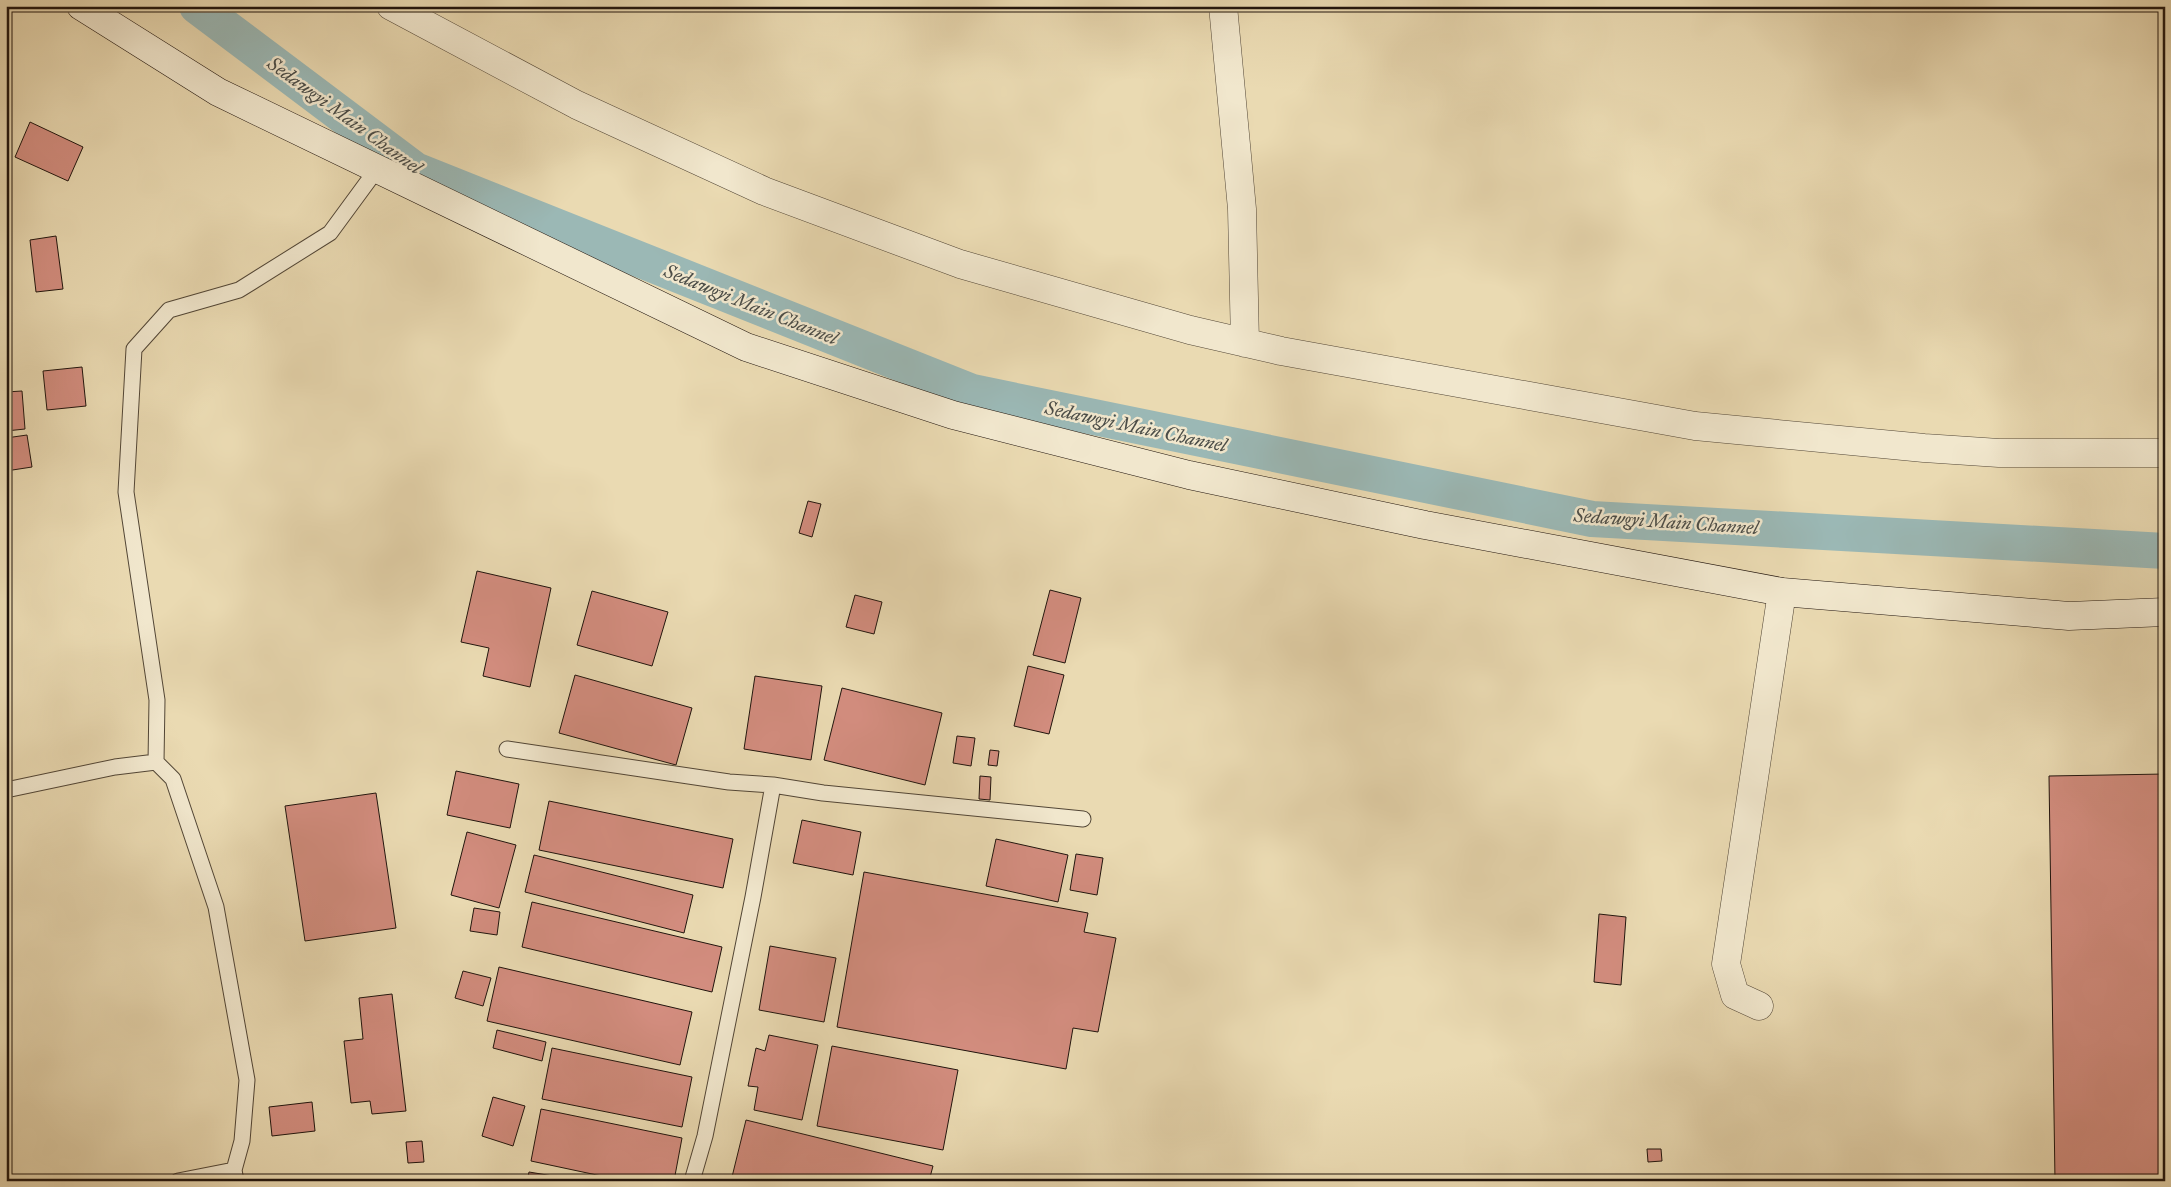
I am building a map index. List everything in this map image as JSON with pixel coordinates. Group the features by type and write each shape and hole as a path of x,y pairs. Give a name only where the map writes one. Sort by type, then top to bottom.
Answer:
{"street":[{"path":"81,6 218,92 746,347 953,415 1189,475 1425,525 1782,592 2069,616 2165,612"},
{"path":"391,6 577,105 764,192 960,264 1190,330 1245,343 1695,426 1924,448 1999,453 2165,453"},
{"path":"1223,6 1242,209 1245,343"},
{"path":"1759,1006 1735,994 1726,964 1782,592"}],"lane":[{"path":"178,1181 235,1175 242,1142 247,1080 216,907 173,779 156,762 157,700 126,492 134,348 169,310 239,290 330,233 377,169"},
{"path":"507,749 729,782 773,785 823,793 1083,819"},
{"path":"6,790 115,767 156,762"},
{"path":"692,1181 707,1126 753,898 773,785"}],"building":[{"path":"30,122 83,147 68,181 15,157"},
{"path":"56,236 63,289 36,292 30,240"},
{"path":"82,367 86,406 47,410 43,371"},
{"path":"22,391 25,429 6,431 6,392"},
{"path":"27,435 32,467 6,471 6,438"},
{"path":"808,501 821,504 812,537 799,533"},
{"path":"477,571 551,588 530,687 483,676 489,648 461,642"},
{"path":"1050,590 1081,598 1065,663 1033,655"},
{"path":"592,591 668,612 652,666 577,645"},
{"path":"855,595 882,602 874,634 846,627"},
{"path":"1028,666 1064,675 1049,734 1014,726"},
{"path":"575,675 692,708 676,765 559,733"},
{"path":"755,676 822,686 811,760 744,749"},
{"path":"842,688 942,713 925,785 824,760"},
{"path":"957,736 975,738 971,766 953,763"},
{"path":"990,750 999,751 997,766 988,765"},
{"path":"456,771 519,784 510,828 447,815"},
{"path":"2165,774 2165,1181 2055,1181 2049,776"},
{"path":"980,776 991,777 990,800 979,799"},
{"path":"376,793 396,928 305,941 285,806"},
{"path":"549,801 733,839 723,888 539,850"},
{"path":"802,820 861,832 853,875 793,863"},
{"path":"467,832 516,845 499,908 451,895"},
{"path":"996,839 1068,855 1058,902 986,886"},
{"path":"1076,854 1103,858 1097,895 1070,890"},
{"path":"534,855 693,895 684,933 525,892"},
{"path":"864,872 1088,913 1084,932 1116,938 1098,1032 1073,1028 1066,1069 837,1027"},
{"path":"532,902 722,947 712,992 522,947"},
{"path":"474,908 500,912 497,935 470,931"},
{"path":"1599,914 1626,917 1621,985 1594,982"},
{"path":"770,946 836,958 824,1022 759,1010"},
{"path":"499,967 692,1012 680,1065 487,1021"},
{"path":"463,971 491,978 483,1006 455,998"},
{"path":"392,994 406,1111 372,1114 370,1101 351,1103 344,1041 363,1039 359,998"},
{"path":"497,1030 546,1042 542,1061 493,1048"},
{"path":"769,1035 818,1045 802,1120 754,1110 758,1087 748,1086 756,1048 765,1051"},
{"path":"832,1046 958,1070 943,1150 817,1126"},
{"path":"552,1048 692,1077 682,1127 542,1099"},
{"path":"493,1097 525,1106 513,1146 482,1136"},
{"path":"312,1102 315,1131 272,1136 269,1107"},
{"path":"541,1109 682,1138 674,1181 625,1181 531,1161"},
{"path":"746,1120 933,1166 929,1181 731,1181"},
{"path":"422,1141 424,1162 408,1163 406,1142"},
{"path":"1647,1149 1661,1149 1662,1161 1648,1162"},
{"path":"529,1172 583,1181 527,1181"}],"waterway":[{"name":"Sedawgyi Main Channel","path":"197,6 415,170 972,392 1592,519 2165,551"}]}
